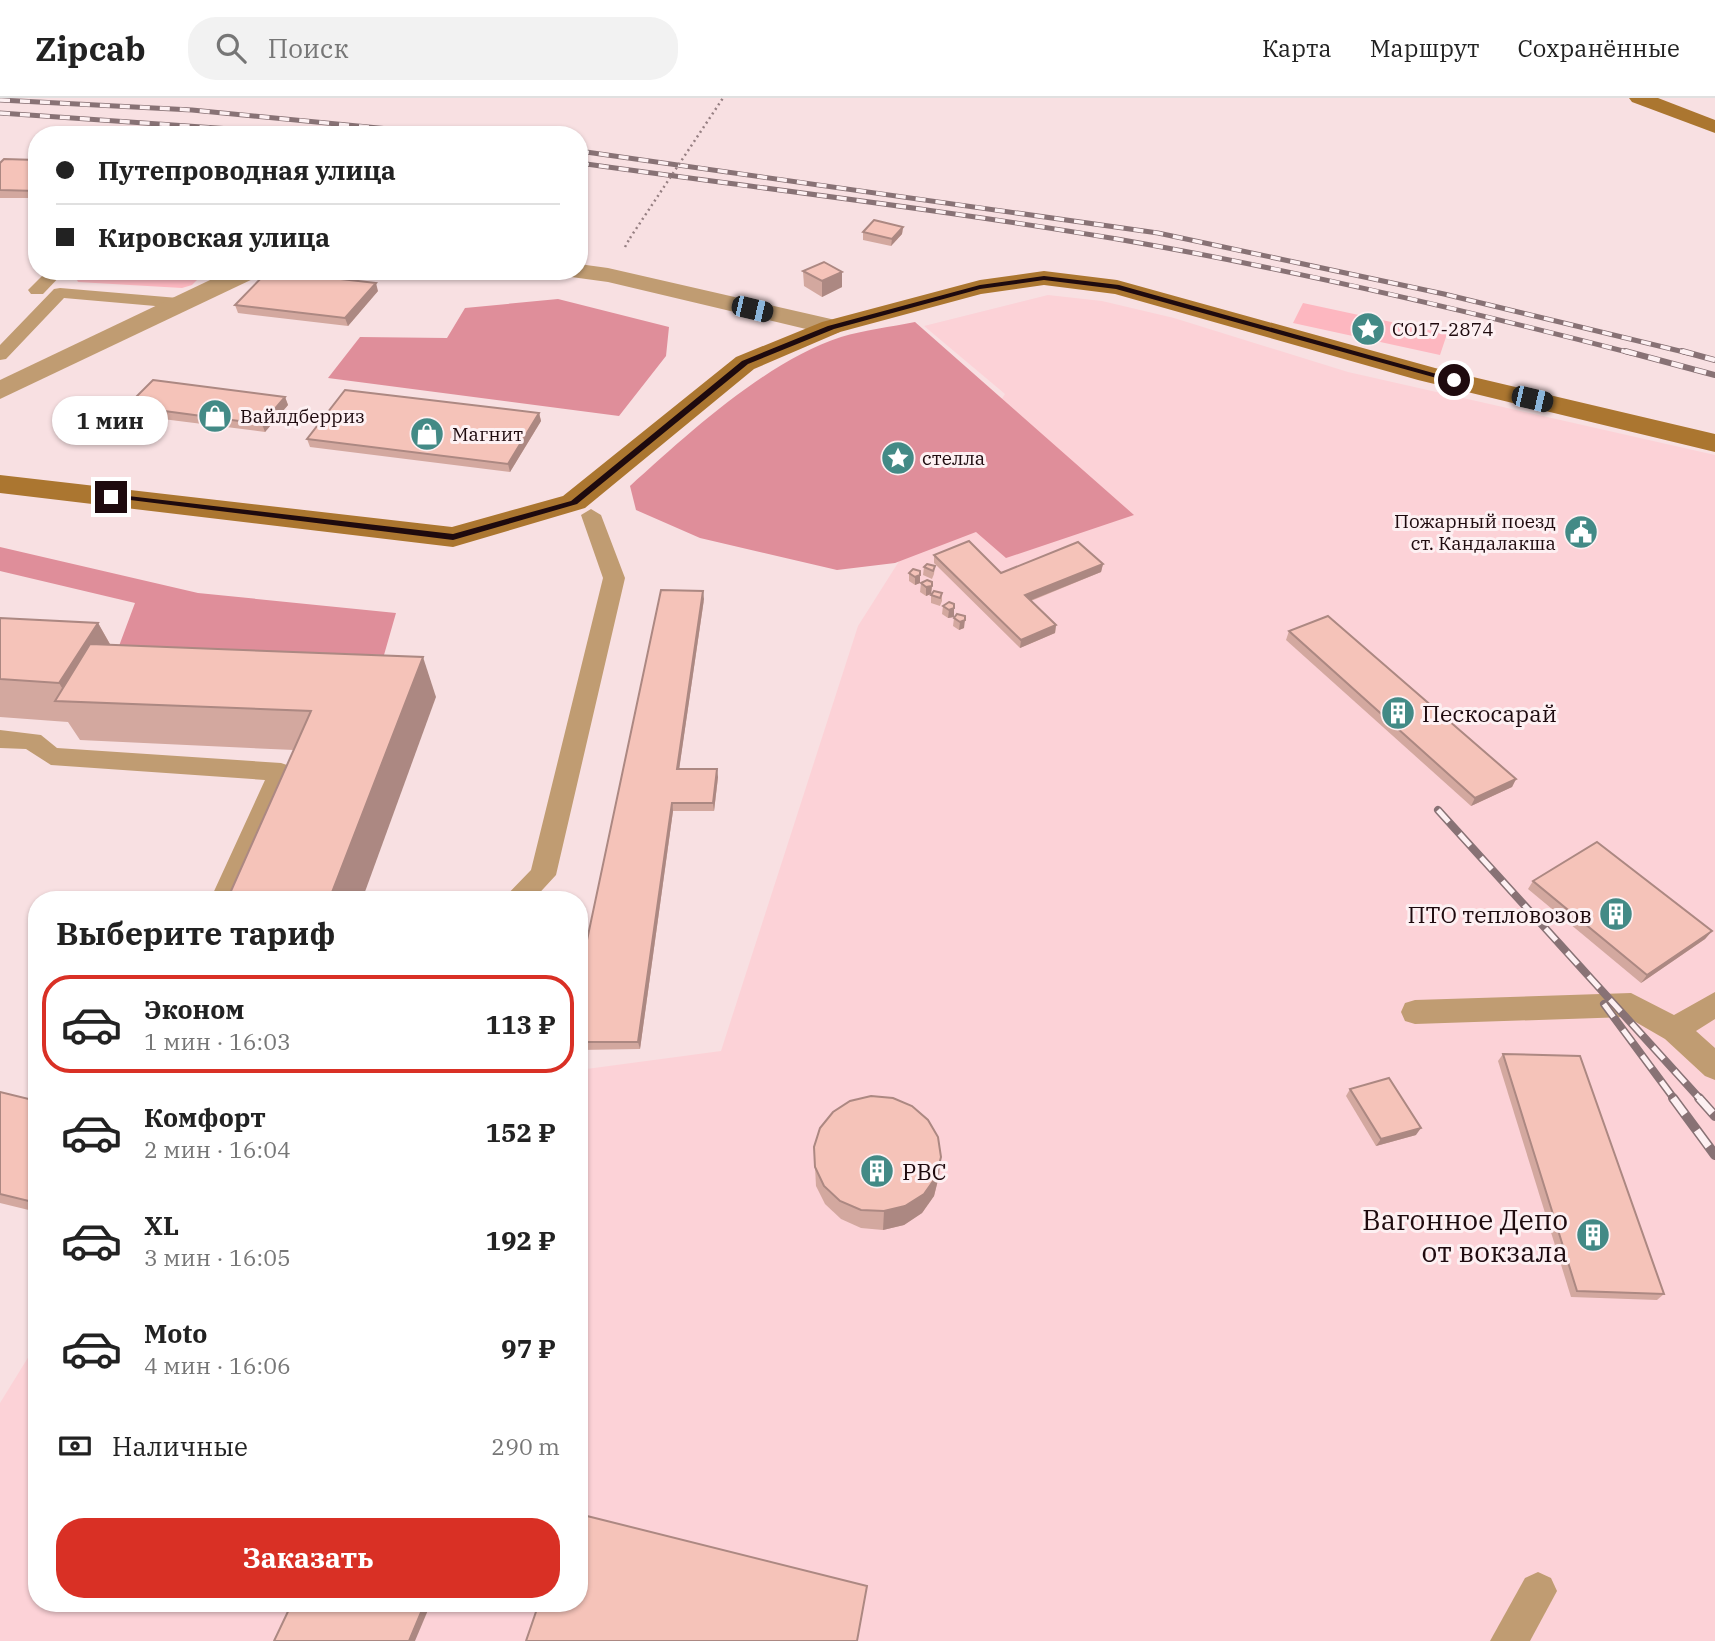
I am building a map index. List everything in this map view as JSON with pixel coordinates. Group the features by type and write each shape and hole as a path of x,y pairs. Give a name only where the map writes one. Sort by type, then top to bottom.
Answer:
{"main road":[{"path":"1639,98 1715,127"},
{"path":"0,484 453,537 574,502 745,363 831,327 980,287 1044,278 1117,287 1428,374 1715,443"}],"street":[{"path":"588,273 608,275 831,327"},
{"path":"0,391 230,280"}],"lane":[{"path":"48,280 37,290 178,303"},
{"path":"0,355 60,293"},
{"path":"525,891 543,875 614,578 591,514"},
{"path":"0,739 32,741 51,756 281,772 227,891"},
{"path":"1675,1030 1715,1004"},
{"path":"1415,1012 1631,1005 1675,1030 1715,1067"},
{"path":"1509,1641 1538,1591"}],"path":[{"path":"630,238 723,98"}],"shaded area":[{"path":"77,280 197,280 182,288"},
{"path":"1048,295 1102,301 1174,318 1348,372 1715,455 1715,1641 0,1641 0,1403 28,1358 28,1612 588,1612 588,1069 721,1051 858,626 1005,394 924,326"},
{"path":"558,299 669,327 666,356 619,416 328,378 360,337 447,338 465,308"},
{"path":"1303,303 1447,334 1440,355 1293,323"},
{"path":"915,322 1134,515 1006,558 976,532 895,563 837,570 700,538 636,510 630,486 702,423 756,381 812,348 841,337"},
{"path":"0,547 198,593 396,613 384,655 119,646 135,603 0,571"}],"building":[{"path":"4,159 28,160 28,191 0,190 0,163"},
{"path":"874,220 903,227 892,239 863,232"},
{"path":"824,262 842,272 822,281 803,271"},
{"path":"259,280 349,280 376,283 345,318 235,305"},
{"path":"153,380 285,397 262,424 127,406"},
{"name":"Магнит","path":"345,390 539,413 508,464 307,439"},
{"path":"969,541 1001,573 1078,542 1103,564 1025,595 1056,625 1021,640 934,555"},
{"path":"927,564 935,566 933,571 924,567"},
{"path":"913,569 920,571 920,575 915,577 909,573"},
{"path":"927,580 932,582 932,586 926,587 921,583"},
{"path":"661,590 703,591 677,769 717,769 713,803 672,803 638,1042 588,1042 588,935"},
{"path":"934,591 942,593 940,598 931,595"},
{"path":"949,602 954,604 954,608 949,610 943,606"},
{"path":"957,614 965,616 965,620 960,622 954,618"},
{"name":"Пескосарай","path":"1328,616 1516,779 1475,798 1289,631"},
{"path":"0,618 98,623 59,683 0,679"},
{"path":"90,644 423,657 332,891 231,891 311,711 55,701"},
{"name":"ПТО тепловозов","path":"1597,842 1712,931 1647,975 1533,881"},
{"name":"Вагонное Депо от вокзала","path":"1503,1054 1580,1056 1664,1294 1577,1291"},
{"path":"1389,1078 1421,1128 1381,1139 1350,1089"},
{"path":"0,1092 28,1099 28,1201 0,1194"},
{"name":"РВС","path":"871,1096 893,1098 912,1106 928,1120 938,1137 941,1157 936,1177 924,1194 905,1206 884,1211 861,1210 840,1201 824,1186 815,1167 814,1147 820,1128 833,1112 850,1101"},
{"path":"588,1516 867,1586 857,1641 526,1641 536,1612 588,1612"},
{"path":"288,1612 421,1612 409,1641 274,1641"}],"railway":[{"path":"0,100 192,110 358,126"},
{"path":"0,113 188,126"},
{"path":"588,152 1158,233 1444,294 1688,353"},
{"path":"588,164 915,208 1117,239 1375,291 1631,353"},
{"path":"1625,351 1715,375"},
{"path":"1682,351 1715,360"},
{"path":"1438,810 1701,1100"},
{"path":"1604,1004 1675,1100"},
{"path":"1673,1098 1715,1155"},
{"path":"1699,1098 1715,1116"}],"place":[{"name":"СО17-2874","path":"1368,329"},
{"name":"Вайлдберриз","path":"215,416"},
{"name":"Магнит","path":"427,434"},
{"name":"стелла","path":"898,458"},
{"name":"Пожарный поезд ст. Кандалакша","path":"1581,532"},
{"name":"Пескосарай","path":"1398,713"},
{"name":"ПТО тепловозов","path":"1616,914"},
{"name":"РВС","path":"877,1171"},
{"name":"Вагонное Депо от вокзала","path":"1593,1235"}],"route":[{"path":"111,497 453,537 574,502 745,363 831,327 980,287 1044,278 1117,287 1454,380"}]}
